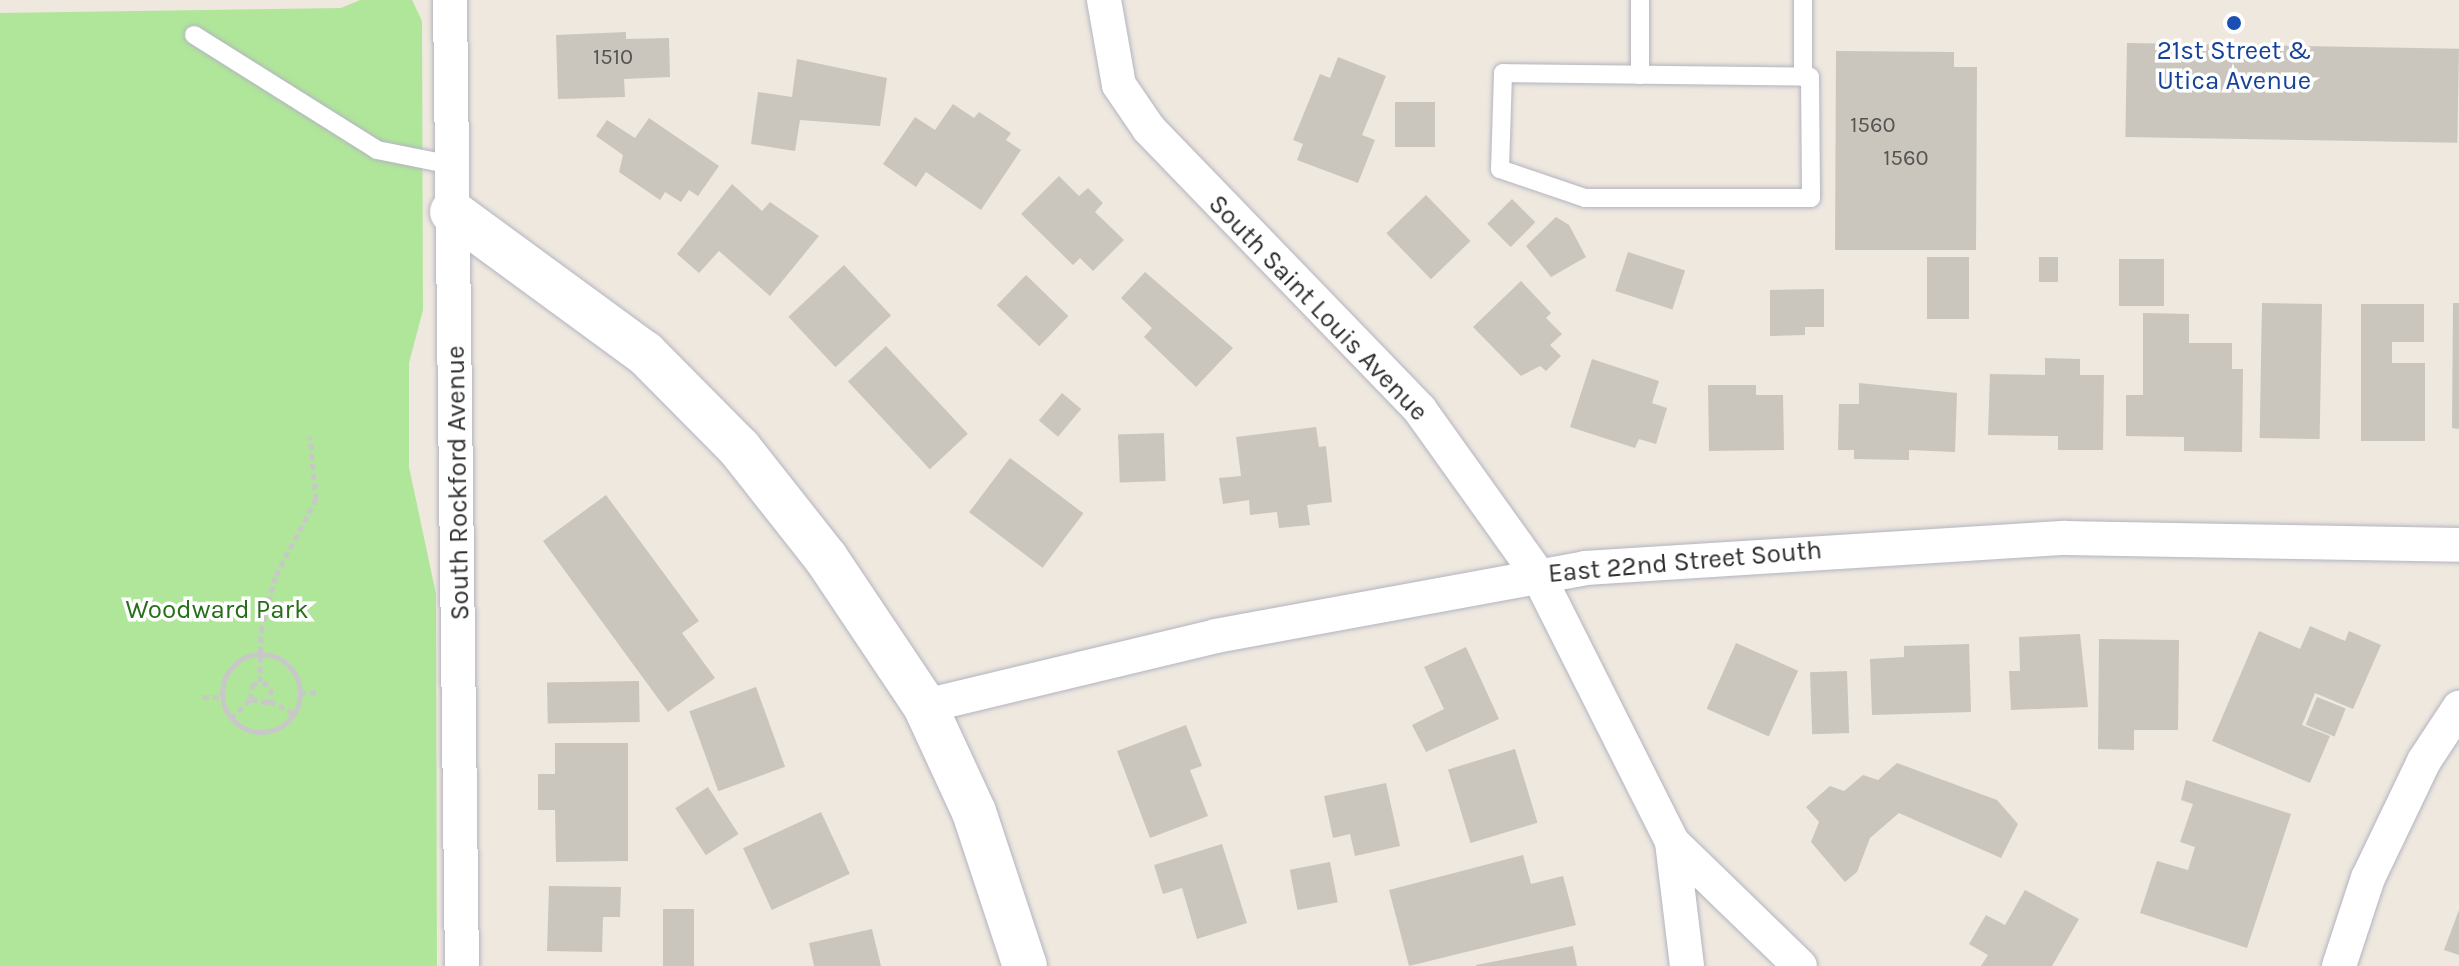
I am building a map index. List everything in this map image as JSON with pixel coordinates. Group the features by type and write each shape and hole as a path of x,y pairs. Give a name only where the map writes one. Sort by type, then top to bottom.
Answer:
{"street":[{"name":"South Rockford Avenue","path":"450,0 462,966"},
{"name":"South Saint Louis Avenue","path":"1104,0 1119,85 1149,129 1420,410 1538,575 1672,842 1687,966"},
{"path":"452,212 645,353 739,448 826,558 925,706 974,812 1025,966"},
{"name":"East 22nd Street South","path":"925,706 1216,636 1538,575 1777,552 2065,538 2459,545"},
{"path":"2339,966 2368,878 2424,761 2459,708"},
{"path":"1672,842 1800,966"}],"lane":[{"path":"1640,0 1640,75"},
{"path":"1803,0 1803,77"},
{"path":"194,35 377,150 452,165"},
{"path":"1503,73 1640,75 1810,77 1811,198 1585,198 1500,169 1503,73"}],"path":[{"path":"260,682 260,654 276,575 316,499 310,436"},
{"path":"260,654 292,668 300,693 294,714 266,732 245,729 231,718 222,697 230,669 260,654"},
{"path":"251,699 250,689 260,682"},
{"path":"260,682 272,689 270,701"},
{"path":"300,693 318,692"},
{"path":"203,697 222,697"},
{"path":"251,699 260,705 270,701"},
{"path":"231,718 251,699"},
{"path":"270,701 294,714"}],"green space":[{"name":"Woodward Park","path":"360,0 412,0 422,21 423,310 409,363 409,467 436,594 437,966 0,966 0,13 341,8"}],"building":[{"path":"626,32 626,39 669,38 670,77 624,79 625,97 558,99 556,35"},
{"path":"2127,43 2459,49 2457,143 2125,137"},
{"path":"1836,51 1954,52 1954,67 1977,67 1976,250 1835,250"},
{"path":"1338,57 1386,76 1362,135 1375,140 1358,183 1297,160 1303,144 1293,140 1320,74 1330,78"},
{"path":"797,59 887,78 880,126 800,120 795,151 751,144 758,92 792,97"},
{"path":"1395,102 1435,102 1435,147 1395,147"},
{"path":"953,104 974,118 979,112 1011,133 1006,140 1021,150 981,210 926,172 916,187 883,164 915,117 935,130"},
{"path":"649,118 719,166 698,196 689,190 681,202 665,192 660,200 619,172 623,155 596,136 607,120 635,138"},
{"path":"1059,176 1079,196 1088,188 1103,203 1095,212 1124,240 1093,271 1080,258 1073,265 1021,214"},
{"path":"732,184 762,211 770,202 819,236 770,296 719,251 699,273 677,254"},
{"path":"1426,195 1470,241 1431,279 1386,233"},
{"path":"1512,199 1535,222 1511,247 1487,224"},
{"path":"1556,217 1569,225 1586,257 1551,277 1526,246"},
{"path":"1628,252 1685,271 1672,310 1615,291"},
{"path":"1927,257 1969,257 1969,319 1927,319"},
{"path":"2039,257 2058,257 2058,282 2039,282"},
{"path":"2119,259 2164,259 2164,306 2119,306"},
{"path":"844,265 891,315 835,367 788,317"},
{"path":"1145,272 1233,348 1196,387 1144,337 1152,328 1121,298"},
{"path":"1026,275 1068,316 1039,346 997,305"},
{"path":"1521,281 1551,313 1546,318 1562,334 1550,345 1561,356 1546,371 1540,366 1521,376 1473,327"},
{"path":"1824,289 1824,327 1805,327 1805,335 1770,336 1770,290"},
{"path":"2262,303 2322,304 2320,439 2260,438"},
{"path":"2453,303 2459,303 2459,429 2452,428"},
{"path":"2361,304 2424,304 2424,342 2392,342 2392,363 2425,363 2425,441 2361,441"},
{"path":"2143,313 2189,314 2189,343 2232,343 2232,369 2243,369 2242,452 2184,451 2184,437 2126,436 2126,395 2143,395"},
{"path":"886,346 968,434 930,469 848,381"},
{"path":"2045,358 2080,359 2080,375 2104,375 2103,450 2058,450 2058,436 1988,435 1990,374 2045,375"},
{"path":"1592,359 1659,381 1652,403 1667,408 1656,444 1639,439 1635,448 1570,427"},
{"path":"1859,383 1957,393 1955,452 1909,450 1909,460 1854,459 1854,450 1838,450 1839,404 1859,404"},
{"path":"1708,385 1756,385 1756,395 1783,395 1784,450 1709,451"},
{"path":"1062,393 1081,409 1058,437 1039,421"},
{"path":"1316,427 1319,447 1326,446 1332,502 1307,505 1310,525 1279,528 1277,512 1250,515 1249,500 1223,504 1219,478 1241,476 1236,437"},
{"path":"1164,433 1166,481 1120,483 1118,435"},
{"path":"1010,458 1083,513 1043,568 969,512"},
{"path":"606,495 699,621 682,633 715,678 668,712 543,541"},
{"path":"2310,626 2345,641 2349,631 2381,645 2353,709 2315,693 2302,725 2330,736 2310,783 2212,741 2259,631 2300,649"},
{"path":"2080,634 2088,707 2011,710 2009,671 2020,671 2019,637"},
{"path":"2099,639 2179,640 2178,730 2134,730 2134,750 2098,749"},
{"path":"1736,643 1798,671 1769,736 1707,709"},
{"path":"1969,644 1971,712 1872,715 1870,659 1904,657 1904,646"},
{"path":"1466,647 1499,719 1426,752 1412,725 1444,709 1424,667"},
{"path":"1847,671 1849,733 1812,734 1810,672"},
{"path":"639,681 640,722 548,724 547,683"},
{"path":"756,687 785,767 718,791 689,711"},
{"path":"2317,697 2346,709 2335,736 2306,725"},
{"path":"1186,725 1202,766 1190,770 1208,816 1150,838 1117,751"},
{"path":"555,743 628,743 628,861 556,862 555,810 538,810 538,774 555,774"},
{"path":"1515,749 1538,823 1471,843 1448,769"},
{"path":"1897,763 1997,800 2018,824 2001,858 1899,813 1870,838 1857,872 1845,882 1811,842 1819,822 1806,807 1830,786 1844,791 1863,775 1878,780"},
{"path":"2186,780 2291,814 2247,948 2140,913 2157,861 2188,870 2195,847 2180,842 2193,804 2181,800"},
{"path":"1386,783 1400,846 1355,856 1350,834 1333,838 1324,796"},
{"path":"708,787 738,834 706,855 675,808"},
{"path":"821,812 850,874 772,910 743,848"},
{"path":"1222,844 1247,923 1197,939 1182,888 1163,894 1154,865"},
{"path":"1523,855 1531,884 1563,876 1576,925 1409,966 1389,890"},
{"path":"1330,862 1338,902 1298,910 1290,870"},
{"path":"549,886 621,887 620,917 603,917 602,952 547,951"},
{"path":"2025,890 2079,919 2052,966 1981,966 1988,955 1969,944 1986,915 2005,925"},
{"path":"663,909 694,909 694,966 663,966"},
{"path":"2459,910 2459,955 2444,950"},
{"path":"872,929 881,966 814,966 809,943"},
{"path":"1573,946 1577,966 1476,966 1476,965"}],"place":[{"name":"21st Street & Utica Avenue","path":"2234,23"}]}
